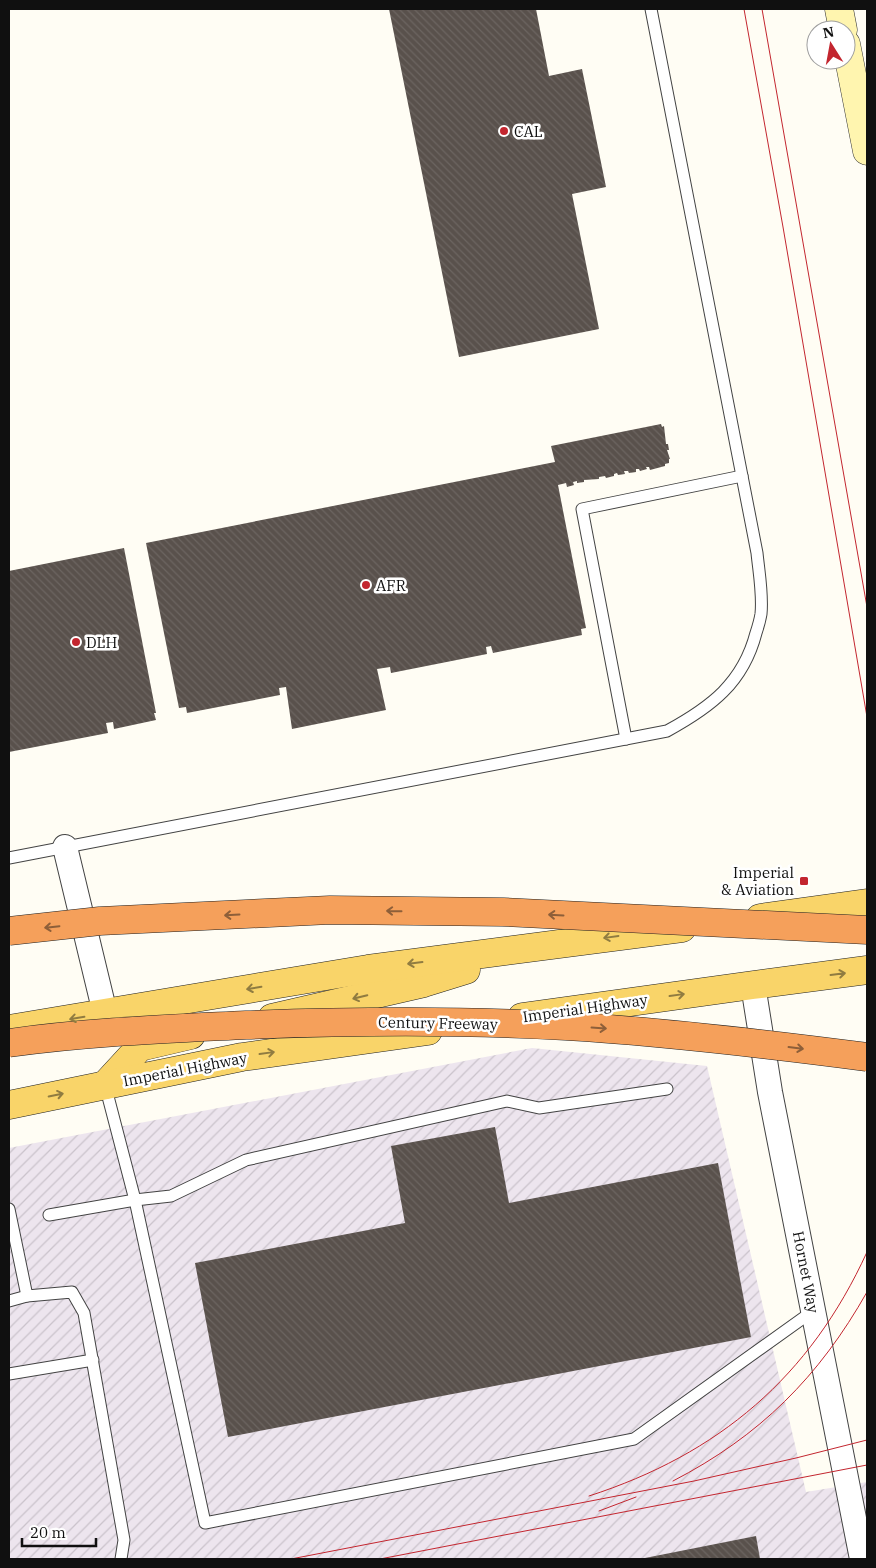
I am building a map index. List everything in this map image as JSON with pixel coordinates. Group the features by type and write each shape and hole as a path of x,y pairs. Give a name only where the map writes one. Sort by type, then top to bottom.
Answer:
{"highway":[{"path":"9,932 100,921 330,910 503,912 867,930"},
{"name":"Century Freeway","path":"9,1043 180,1028 307,1023 415,1022 566,1026 718,1038 867,1057"}],"main road":[{"path":"851,70 867,151"},
{"path":"9,1029 368,969 867,903"},
{"path":"105,1085 140,1047 424,982 471,969 506,951"},
{"name":"Imperial Highway","path":"9,1105 242,1057 867,970"}],"street":[{"path":"65,847 105,1013"},
{"name":"Hornet Way","path":"752,985 770,1092 862,1559"}],"lane":[{"path":"9,858 667,731 694,716 720,695 743,668 754,641 761,615 761,590 757,553 651,9"},
{"path":"626,739 582,509 742,476"},
{"path":"105,1085 135,1200 205,1523 634,1439 813,1311"},
{"path":"50,1215 135,1200 171,1196 246,1160 507,1101 539,1108 667,1089"},
{"path":"9,1209 27,1296"},
{"path":"9,1301 27,1296 72,1292 84,1313 124,1540 121,1559"},
{"path":"9,1374 92,1360"}],"shaded area":[{"path":"532,1048 707,1066 806,1492 867,1482 867,1559 9,1559 9,1148"}],"building":[{"name":"CAL","path":"389,9 536,9 549,76 582,69 606,187 572,194 599,329 459,357"},
{"name":"AFR","path":"661,424 662,427 664,426 670,459 669,463 665,464 665,466 650,470 649,467 646,467 647,469 640,471 636,469 636,472 629,473 624,471 625,474 618,475 617,473 606,478 605,476 599,477 599,479 584,480 584,482 577,483 577,481 573,482 574,485 567,487 566,483 558,485 586,628 581,629 582,635 493,653 491,646 486,647 487,654 391,673 390,667 377,669 386,710 292,729 286,687 279,688 280,695 187,713 186,707 179,708 146,543 555,462 551,446"},
{"name":"DLH","path":"124,548 156,720 114,729 113,722 106,723 108,733 9,752 9,571"},
{"path":"495,1127 509,1203 718,1163 751,1337 228,1437 195,1263 405,1223 391,1146"},
{"path":"756,1536 760,1559 645,1559 645,1558"}],"tram line":[{"path":"744,9 867,717"},
{"path":"762,9 867,607"},
{"path":"589,1496 636,1479 679,1458 719,1433 755,1405 788,1373 818,1337 844,1297 867,1252"},
{"path":"673,1481 733,1444 785,1402 829,1351 867,1292"},
{"path":"291,1559 694,1481 867,1440"},
{"path":"380,1559 867,1465"},
{"path":"599,1511 636,1497"}],"place":[{"name":"CAL","path":"504,131"},
{"name":"AFR","path":"366,585"},
{"name":"DLH","path":"76,642"},
{"name":"Imperial & Aviation","path":"804,881"}]}
